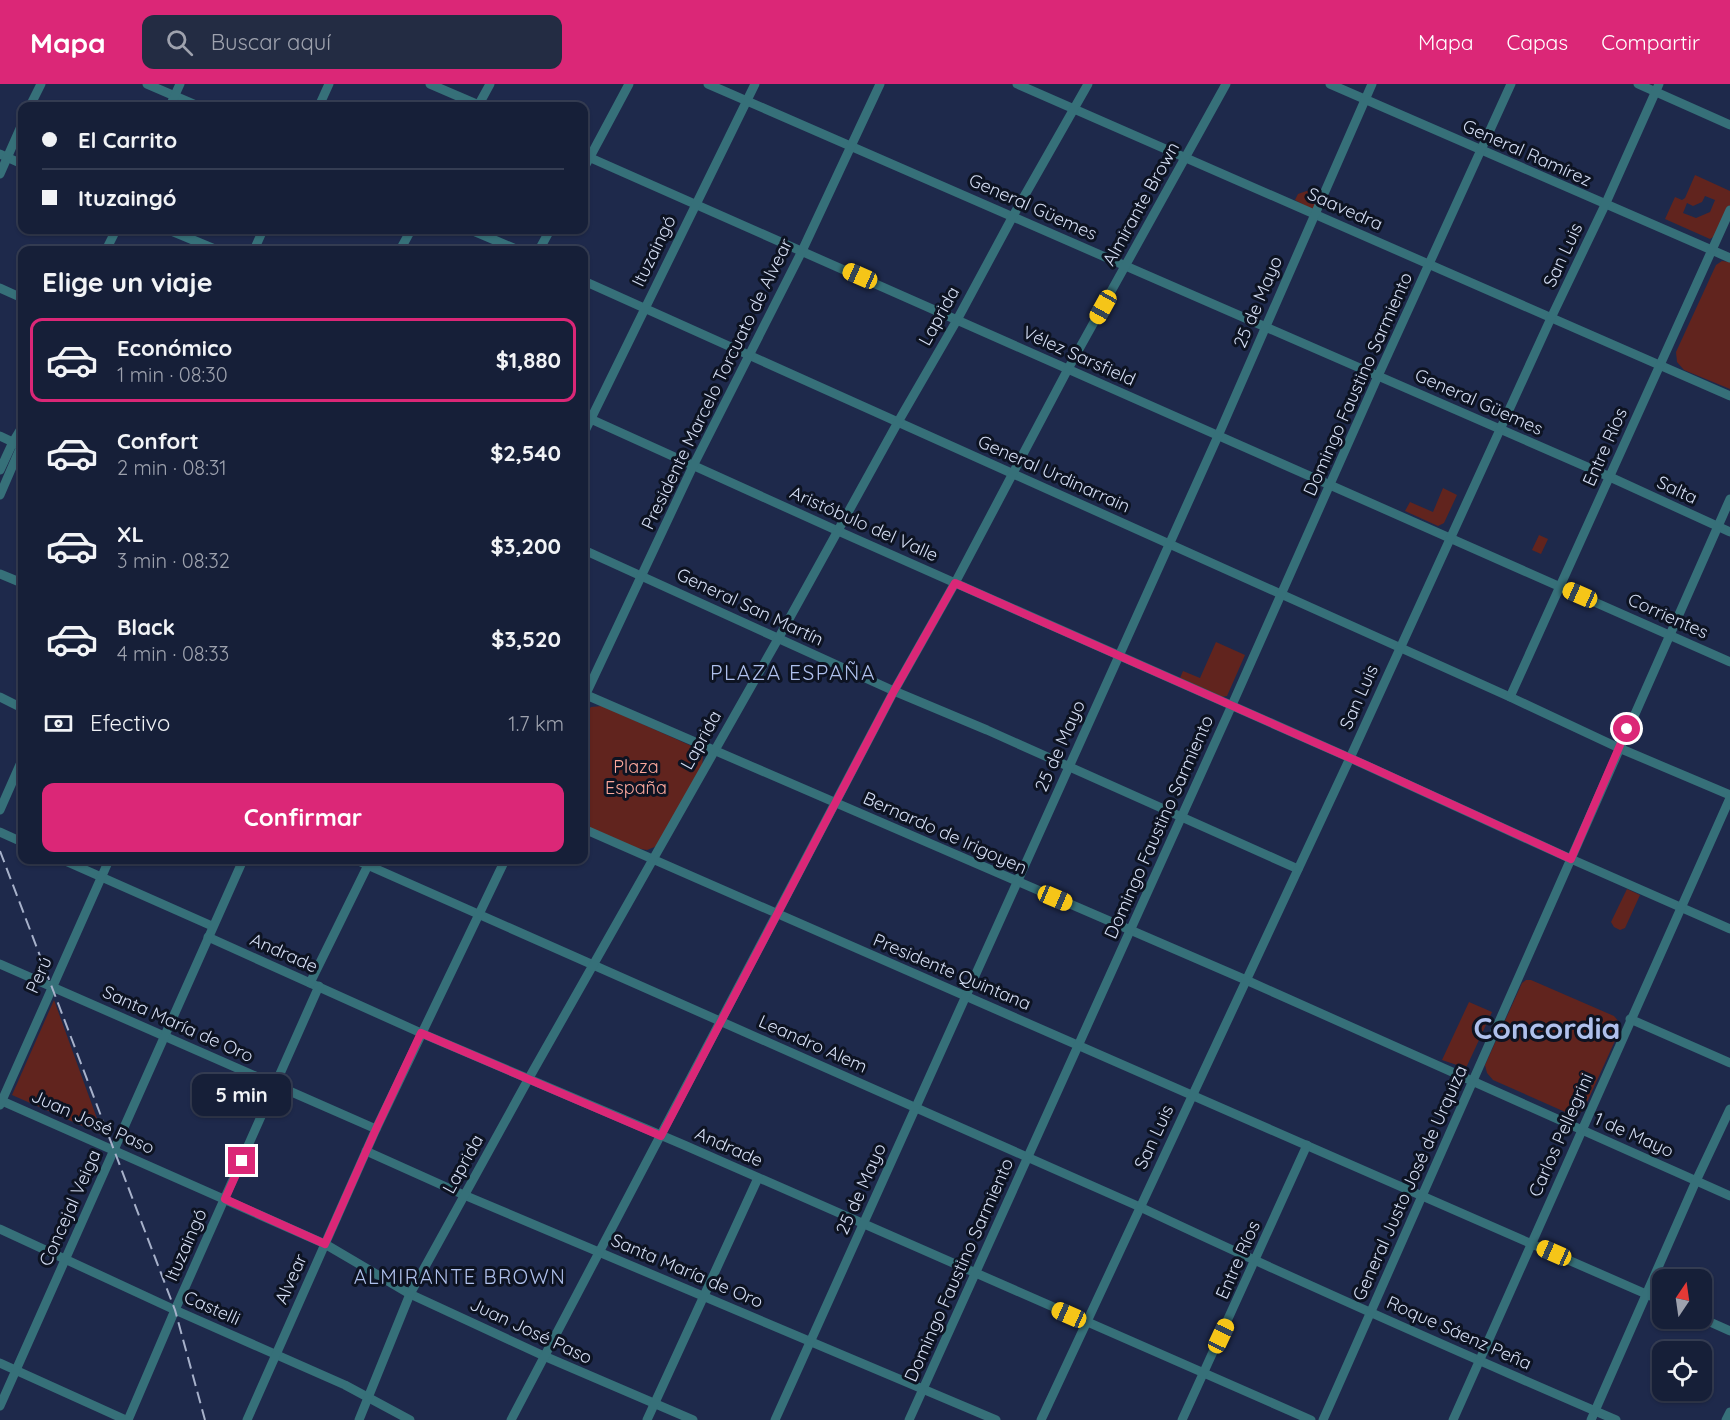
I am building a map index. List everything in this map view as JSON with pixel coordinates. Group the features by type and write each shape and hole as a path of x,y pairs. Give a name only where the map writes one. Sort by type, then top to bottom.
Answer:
{"street":[{"path":"32,102 41,84"},
{"path":"147,84 189,102"},
{"path":"172,102 180,84"},
{"path":"321,102 329,84"},
{"path":"430,84 470,102"},
{"path":"481,102 490,84"},
{"path":"588,153 629,84"},
{"name":"General Güemes","path":"708,84 1610,477"},
{"name":"Ituzaingó","path":"588,416 645,309 755,84"},
{"name":"Presidente Marcelo Torcuato de Alvear","path":"588,688 693,466 802,250 880,84"},
{"name":"Saavedra","path":"1017,84 1730,396"},
{"name":"Laprida","path":"359,1420 410,1293 1088,84"},
{"name":"Almirante Brown","path":"510,1420 894,691 1014,474 1068,369 1226,84"},
{"name":"General Ramírez","path":"1330,84 1730,258"},
{"name":"25 de Mayo","path":"775,1420 1218,436 1372,84"},
{"name":"Domingo Faustino Sarmiento","path":"909,1420 1511,84"},
{"path":"1638,84 1658,88 1730,125"},
{"name":"San Luis","path":"1041,1420 1350,758 1658,88"},
{"path":"0,174 4,156 18,131"},
{"path":"4,156 18,162"},
{"name":"Vélez Sarsfield","path":"588,157 1560,587"},
{"name":"Entre Ríos","path":"1510,698 1730,210"},
{"path":"179,234 208,246"},
{"path":"480,234 509,246"},
{"name":"General Urdinarrain","path":"588,283 1730,796"},
{"path":"0,288 18,296"},
{"name":"Aristóbulo del Valle","path":"588,418 1730,929"},
{"path":"0,436 18,444"},
{"path":"0,470 18,448"},
{"path":"0,495 18,450"},
{"name":"Salta","path":"1610,477 1730,532"},
{"name":"General Justo José de Urquiza","path":"1323,1420 1730,499"},
{"name":"General San Martín","path":"588,552 894,691 1069,766 1298,869"},
{"path":"0,574 18,582"},
{"name":"Corrientes","path":"1560,587 1730,662"},
{"path":"0,697 18,706"},
{"name":"Bernardo de Irigoyen","path":"588,698 1246,980 1359,1031"},
{"path":"0,810 18,769"},
{"name":"Carlos Pellegrini","path":"1453,1420 1730,796"},
{"name":"Presidente Quintana","path":"588,831 1652,1296"},
{"path":"0,832 18,840"},
{"path":"72,864 212,926"},
{"name":"Perú","path":"1,1102 107,864"},
{"name":"Concejal Veiga","path":"0,1406 241,864"},
{"name":"Ituzaingó","path":"127,1420 276,1085 315,985 368,864"},
{"name":"Leandro Alem","path":"373,864 479,914 1140,1207 1256,1261"},
{"path":"366,1151 503,864"},
{"name":"Andrade","path":"208,937 421,1033 1311,1420"},
{"name":"Santa María de Oro","path":"0,964 376,1129"},
{"path":"1630,1019 1730,1064"},
{"name":"1 de Mayo","path":"1359,1031 1730,1196"},
{"name":"Juan José Paso","path":"1,1102 325,1244 410,1293 544,1356 693,1420"},
{"path":"1593,1416 1730,1109"},
{"name":"Entre Ríos","path":"1182,1420 1307,1145"},
{"name":"Santa María de Oro","path":"366,1151 464,1195 996,1420"},
{"name":"Alvear","path":"247,1420 366,1151"},
{"path":"647,1420 758,1178"},
{"name":"Castelli","path":"0,1229 175,1310 345,1384 410,1420"},
{"name":"Roque Sáenz Peña","path":"1256,1261 1479,1361 1593,1416 1616,1420"},
{"path":"1712,1323 1730,1330"},
{"path":"0,1363 127,1420"},
{"path":"1726,1420 1730,1412"}],"green space":[{"path":"1695,175 1730,191 1730,205 1716,235 1710,239 1665,219 1675,197 1682,200","holes":["1705,196 1715,200 1710,212 1696,218 1683,213 1687,203 1693,206 1702,202"]},
{"path":"1315,188 1323,191 1313,210 1295,200 1298,194"},
{"path":"1722,261 1730,262 1730,389 1684,370 1677,362 1676,352 1716,265"},
{"path":"1443,488 1457,495 1444,523 1438,526 1405,511 1410,502 1433,512"},
{"path":"1539,535 1548,539 1541,554 1532,550"},
{"path":"1216,642 1245,655 1227,696 1222,697 1180,678 1183,671 1200,678"},
{"name":"Plaza España","path":"602,706 696,748 703,756 702,767 657,846 647,850 630,847 588,829 588,710 591,707"},
{"path":"1627,889 1640,895 1625,928 1620,930 1611,922"},
{"path":"1531,980 1614,1016 1619,1022 1619,1032 1584,1109 1579,1114 1572,1115 1493,1080 1487,1073 1485,1065 1522,983"},
{"path":"54,1000 103,1135 12,1095"},
{"path":"1469,1002 1492,1012 1466,1068 1442,1060"}],"railway":[{"path":"0,851 175,1310 205,1420"}],"district":[{"name":"PLAZA ESPAÑA","path":"793,673"},
{"name":"Concordia","path":"1547,1029"},
{"name":"ALMIRANTE BROWN","path":"460,1277"}],"route":[{"path":"242,1161 225,1199 325,1244 421,1033 661,1136 894,691 955,583 1368,766 1571,859 1627,729"}]}
